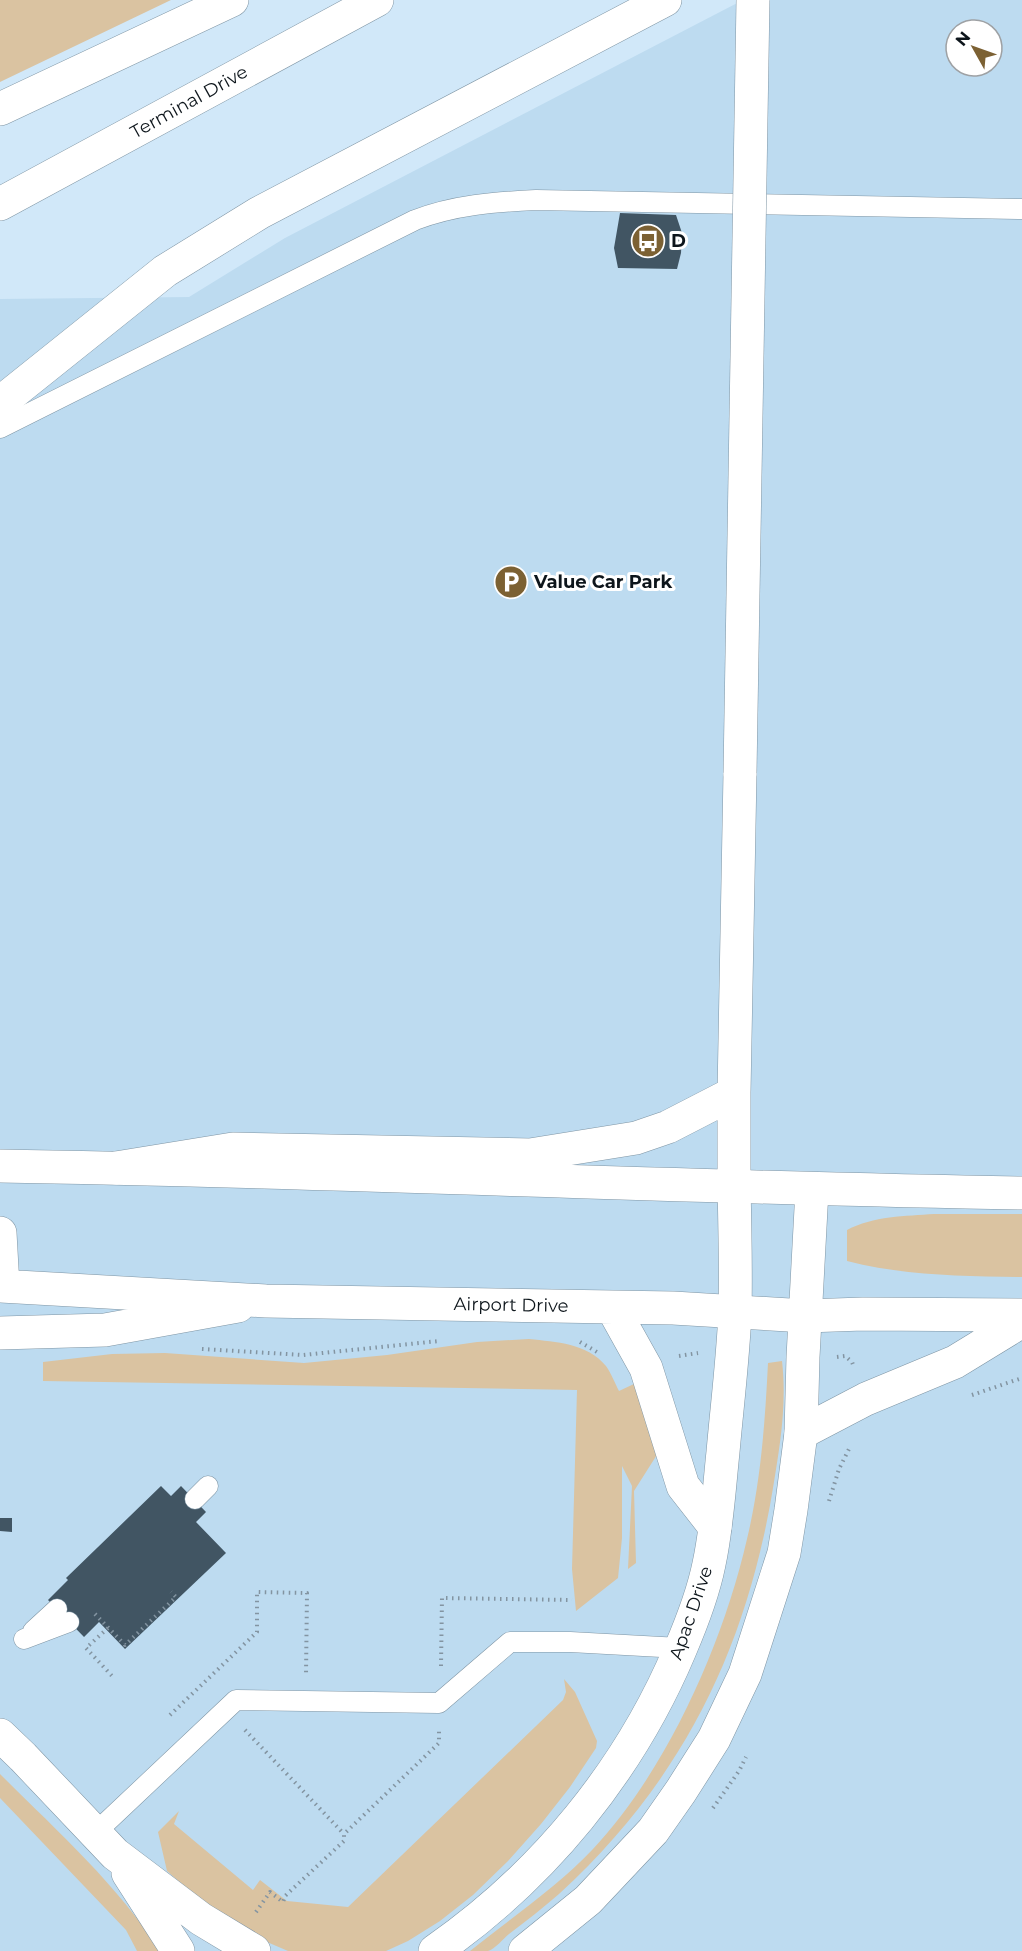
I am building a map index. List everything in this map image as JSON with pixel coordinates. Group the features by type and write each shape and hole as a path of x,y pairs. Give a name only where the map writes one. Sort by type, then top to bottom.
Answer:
{"main road":[{"path":"0,108 232,0"},
{"name":"Terminal Drive","path":"0,204 377,0"},
{"path":"0,403 165,271 260,213 665,0"},
{"name":"Apac Drive","path":"435,1951 514,1886 555,1846 632,1745 666,1683 702,1592 715,1527 735,1312 734,1093 753,0"},
{"path":"116,1168 234,1149 530,1155 636,1138 668,1127 734,1093"},
{"path":"0,1166 812,1190 1022,1193"},
{"path":"525,1951 588,1900 636,1851 667,1813 714,1738 745,1674 781,1564 791,1510 801,1433 812,1190"},
{"path":"0,1233 1,1286"},
{"name":"Airport Drive","path":"1,1286 266,1301 612,1307 806,1316 1022,1315"},
{"path":"0,1333 105,1330 266,1301"},
{"path":"612,1307 646,1368 683,1486 715,1527"},
{"path":"801,1433 866,1399 955,1362 1022,1321"},
{"path":"0,1735 105,1844 201,1919 254,1951"},
{"path":"105,1844 177,1951"}],"lane":[{"path":"0,428 416,220 451,209 490,202 536,200 1022,209"},
{"path":"105,1844 236,1700 439,1703 510,1642 570,1642 680,1648"}],"path":[{"path":"196,1349 303,1355 450,1340"},
{"path":"574,1340 602,1356"},
{"path":"676,1357 704,1352"},
{"path":"830,1358 845,1356 852,1362 857,1376"},
{"path":"170,1715 257,1632 256,1592 307,1593 306,1679"},
{"path":"94,1612 125,1645 139,1628 176,1596 171,1593"},
{"path":"108,1628 86,1648 113,1677"},
{"path":"201,1685 344,1834"},
{"path":"258,1908 270,1892 283,1902"}],"shaded area":[{"path":"0,0 171,0 0,82"},
{"path":"743,0 1022,0 1022,1951 0,1951 0,299 189,297 285,238"},
{"path":"934,1214 1022,1214 1022,1277 912,1272 847,1261 847,1230 879,1219"},
{"path":"529,1339 570,1345 590,1352 606,1366 619,1391 636,1383 660,1450 634,1491 636,1563 628,1569 632,1486 622,1466 622,1538 618,1578 576,1611 572,1569 577,1390 43,1381 43,1362 112,1354 165,1353 304,1363 387,1355 477,1342"},
{"path":"782,1361 784,1393 780,1441 761,1548 726,1658 702,1710 674,1759 641,1806 602,1851 559,1894 493,1948 488,1951 470,1951 549,1890 593,1849 645,1782 668,1744 707,1662 737,1579 752,1517 759,1473 768,1363"},
{"path":"564,1679 575,1692 597,1741 596,1748 570,1787 508,1861 473,1895 440,1921 408,1941 386,1951 288,1951 267,1942 207,1906 167,1871 158,1832 179,1811 174,1824 253,1890 260,1880 287,1901 348,1907 563,1700 566,1692"},
{"path":"0,1774 105,1880 143,1926 160,1951 137,1951 126,1930 0,1798"}],"building":[{"path":"620,213 676,215 682,233 677,269 618,268 614,248"},
{"path":"161,1486 171,1496 181,1486 206,1512 196,1522 226,1553 125,1649 99,1622 84,1637 48,1600 68,1580 66,1578"},
{"path":"0,1518 12,1518 12,1532 0,1531"}],"place":[{"name":"D","path":"648,241"},
{"name":"Value Car Park","path":"511,582"}]}
